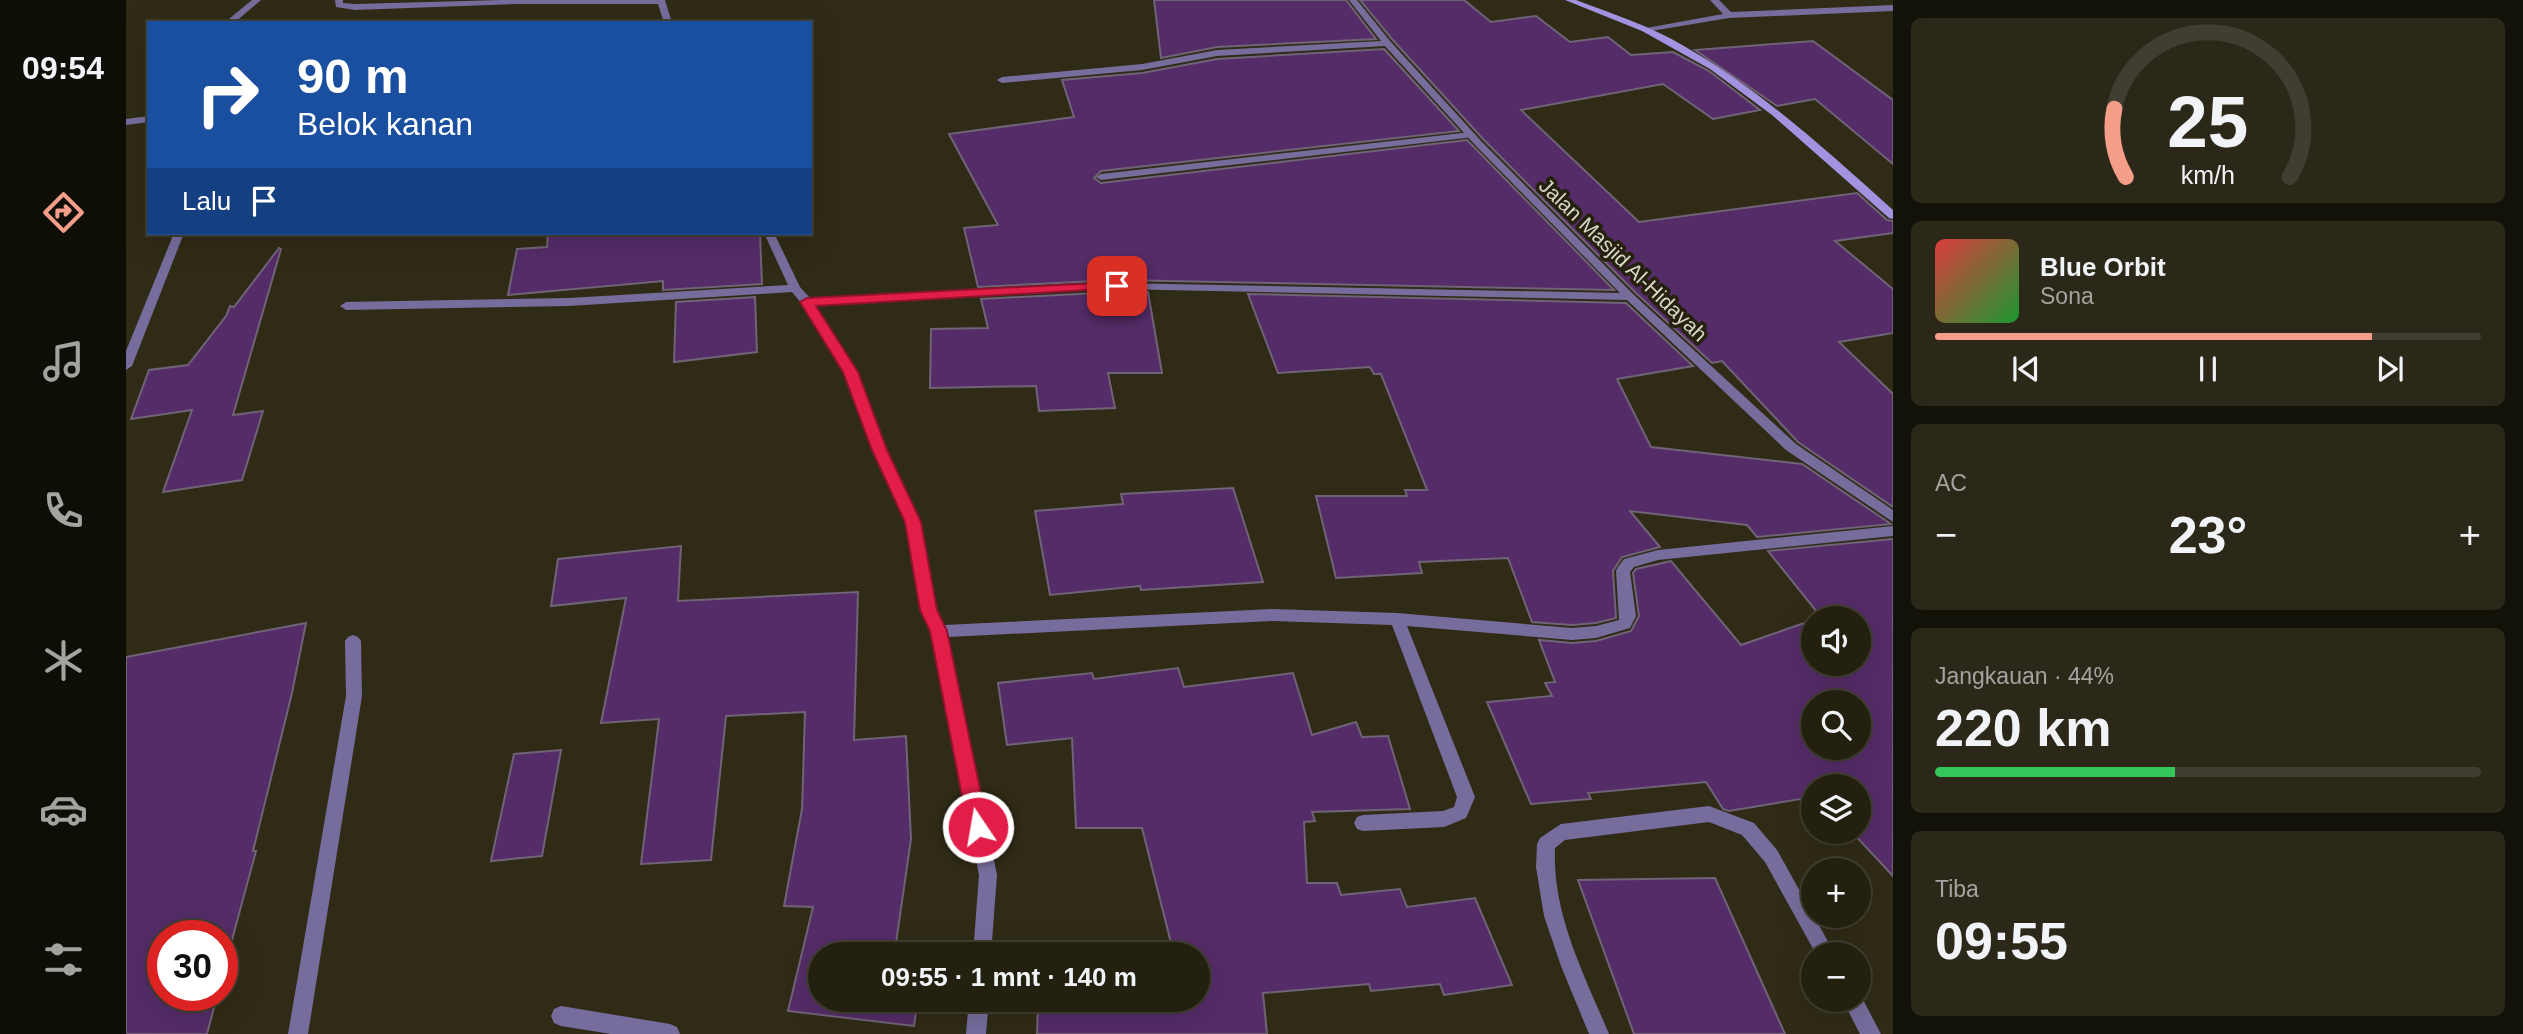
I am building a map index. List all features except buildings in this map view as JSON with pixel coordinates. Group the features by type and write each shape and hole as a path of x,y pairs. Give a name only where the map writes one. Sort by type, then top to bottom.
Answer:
{"street":[{"path":"231,21 257,0"},
{"path":"339,0 339,5 346,7 433,3 661,1 667,21"},
{"name":"Jalan Masjid Al-Hidayah","path":"1353,0 1387,43 1471,135 1630,298 1791,447 1893,517"},
{"path":"1569,0 1645,29 1731,78 1787,120 1893,216"},
{"path":"1714,0 1729,15"},
{"path":"1645,29 1729,15 1893,8"},
{"path":"1002,80 1142,67 1217,53 1387,43"},
{"path":"126,122 147,118"},
{"path":"1101,177 1471,135"},
{"path":"126,366 178,235"},
{"path":"770,235 795,288 807,302 850,372 880,450 913,522 929,610 939,631 988,874 983,942"},
{"path":"807,302 1117,286 1630,298"},
{"path":"346,306 569,302 795,288"},
{"path":"939,631 1272,615 1397,619 1572,634 1596,632 1625,624 1628,616 1623,571 1629,563 1658,555 1893,531"},
{"path":"1363,823 1444,819 1460,812 1466,797 1397,619"},
{"path":"298,1034 354,696 353,641"},
{"path":"1600,1034 1556,930 1544,857 1546,844 1561,832 1709,814 1748,829 1771,856 1819,942"},
{"path":"976,1034 978,1012"},
{"path":"1859,1012 1871,1034"},
{"path":"561,1016 670,1034"}],"route":[{"path":"978,827 939,631 929,610 913,522 880,450 850,372 807,302 1117,286"}]}
